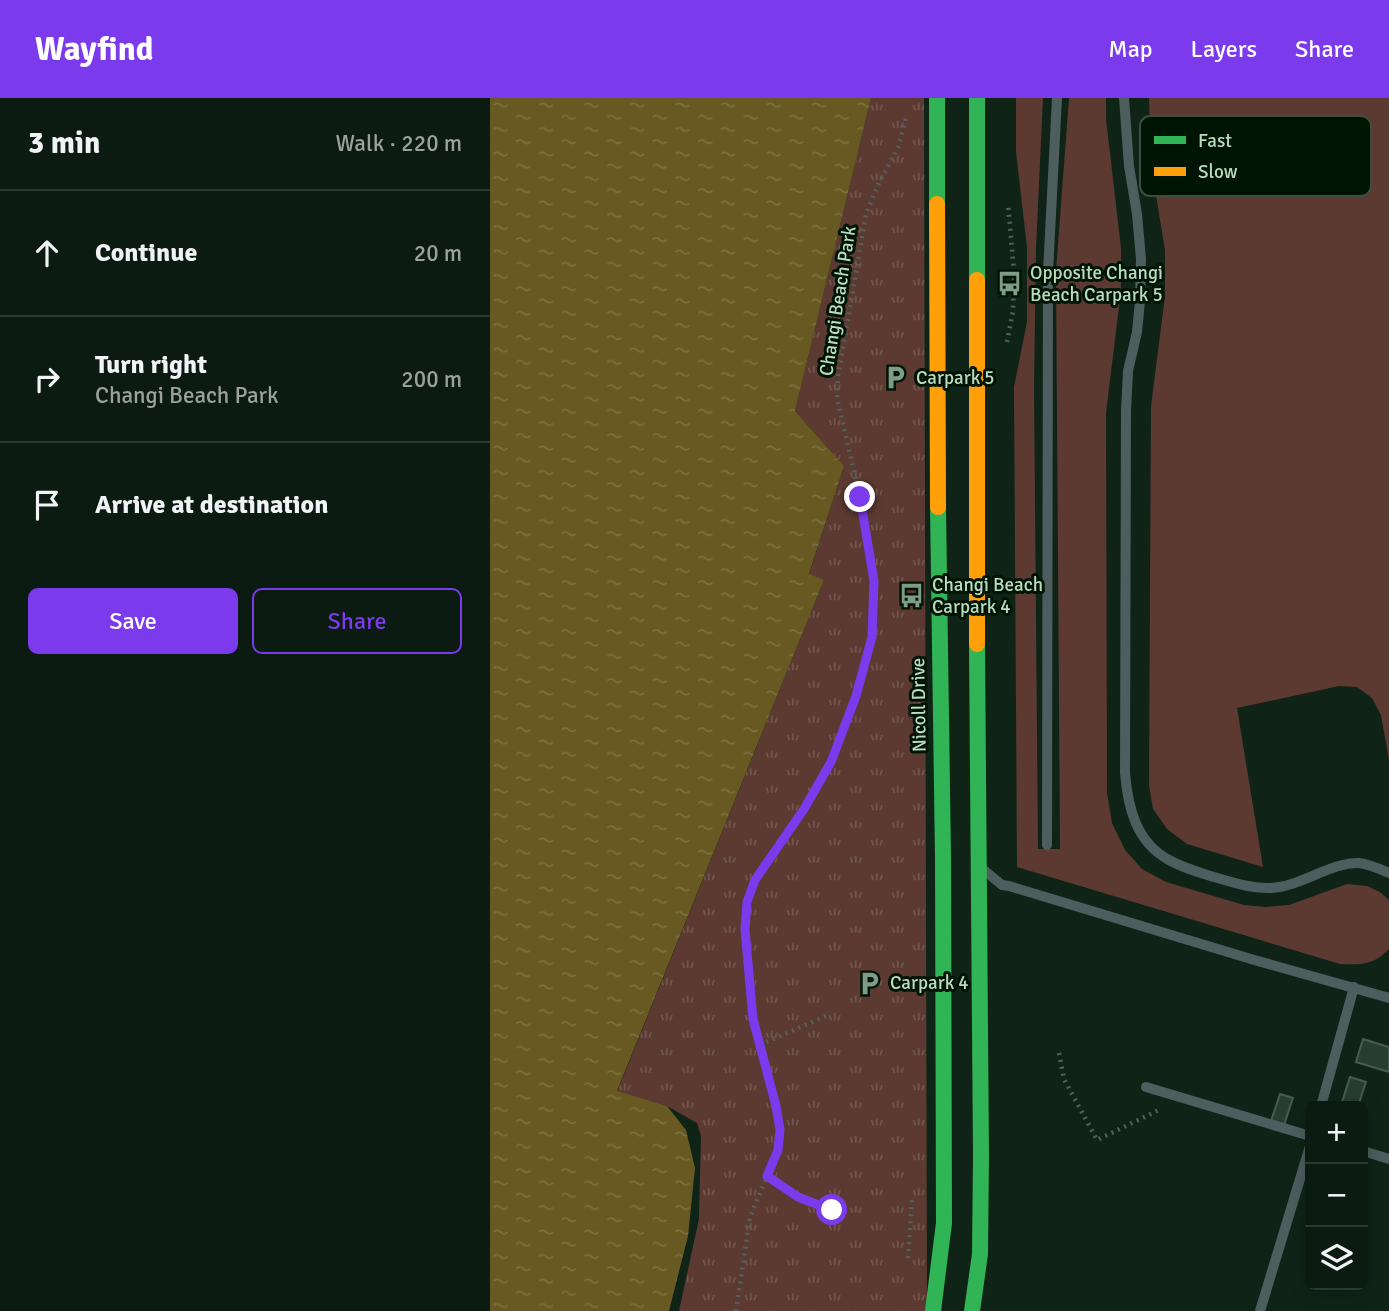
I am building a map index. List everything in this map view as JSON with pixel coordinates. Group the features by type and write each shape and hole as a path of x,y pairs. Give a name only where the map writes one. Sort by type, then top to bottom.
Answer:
{"main road":[{"name":"Nicoll Drive","path":"937,98 944,167 947,733 961,862 980,1254 972,1311"},
{"name":"Nicoll Drive","path":"933,1311 950,1150 961,862 972,729 969,496 970,163 977,98"}],"lane":[{"path":"1047,845 1048,272 1057,98"},
{"path":"1124,98 1129,166 1141,259 1137,332 1128,370 1126,411 1125,774 1130,811 1138,830 1166,859 1182,867 1241,885 1272,888 1284,886 1359,863 1389,873"},
{"path":"961,862 1002,885 1389,998"},
{"path":"1322,1101 1354,987"},
{"path":"1146,1087 1305,1134"},
{"path":"1368,1153 1389,1159"},
{"path":"1260,1311 1305,1162"}],"path":[{"name":"Changi Beach Park","path":"736,1311 750,1217 778,1150 780,1130 753,1019 745,929 747,902 755,880 804,809 831,762 856,696 872,637 874,581 860,497 837,398 838,377 866,214 898,147 907,106"},
{"path":"760,1045 828,1014"},
{"path":"1059,1054 1064,1079 1097,1140 1184,1098"},
{"path":"767,1176 798,1197 832,1210"}],"green space":[{"path":"871,98 924,98 927,1311 679,1311 699,1219 701,1136 697,1123 667,1106 617,1092 824,580 809,575 844,466 795,411"},
{"path":"1016,98 1043,98 1036,248 1034,387 1038,849 1060,849 1056,271 1069,98 1106,98 1121,248 1121,290 1106,413 1107,793 1112,823 1125,850 1142,869 1166,882 1244,905 1289,905 1347,884 1367,886 1380,892 1389,900 1389,949 1372,961 1340,964 1017,867 1014,387 1027,322 1027,247 1016,152"},
{"path":"1149,98 1389,98 1389,760 1381,715 1372,698 1357,687 1339,686 1237,708 1263,867 1187,844 1167,829 1153,809 1149,785 1151,406 1165,296 1165,250 1156,196 1371,196 1371,116 1150,116"}],"water":[{"path":"490,98 871,98 795,411 844,466 809,574 824,580 617,1091 667,1106 686,1130 695,1168 688,1236 669,1311 490,1311"}],"building":[{"path":"1363,1039 1389,1047 1389,1072 1356,1062"},
{"path":"1350,1077 1366,1082 1360,1101 1342,1101"},
{"path":"1280,1094 1293,1098 1284,1125 1271,1121"}],"traffic: fast":[{"path":"937,98 937,204"},
{"path":"977,98 977,280"},
{"path":"933,1311 944,1223 938,507"},
{"path":"972,1311 980,1254 981,1156 977,644"}],"traffic: slow":[{"path":"937,204 938,507"},
{"path":"977,280 977,644"}],"place":[{"name":"Opposite Changi Beach Carpark 5","path":"1010,284"},
{"name":"Carpark 5","path":"896,378"},
{"name":"Changi Beach Carpark 4","path":"912,596"},
{"name":"Carpark 4","path":"870,983"}],"route":[{"path":"832,1210 798,1197 767,1176 778,1150 780,1130 753,1019 745,929 747,902 755,880 804,809 831,762 856,696 872,637 874,581 860,497"}]}
